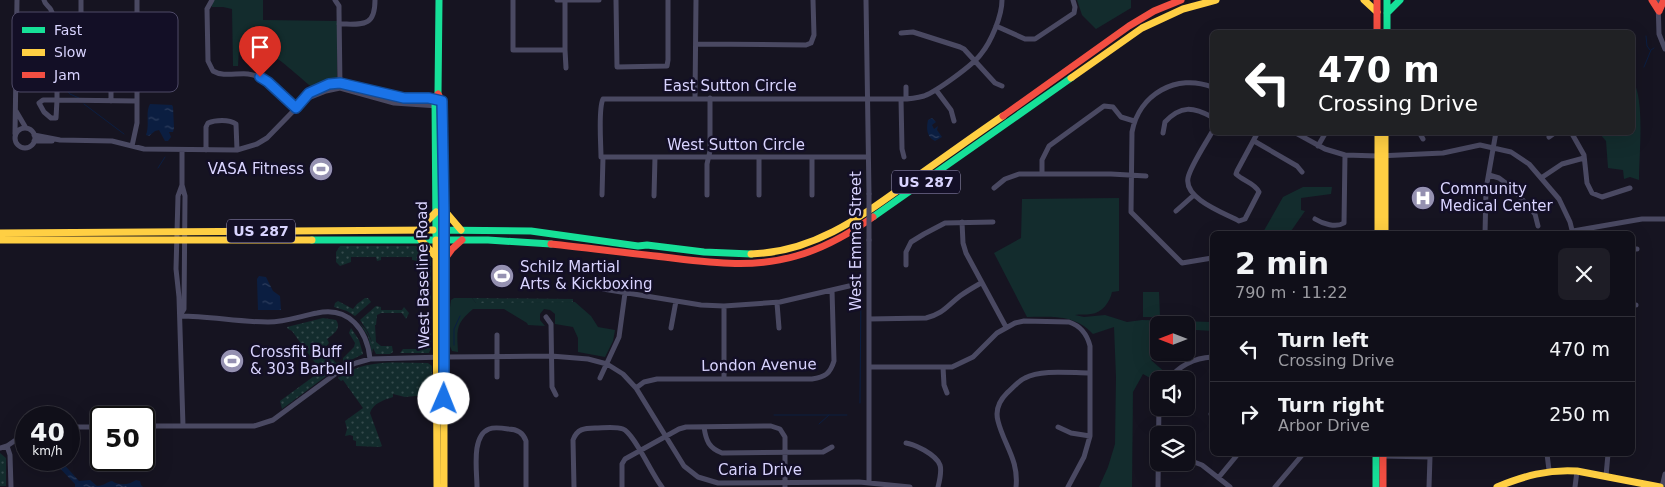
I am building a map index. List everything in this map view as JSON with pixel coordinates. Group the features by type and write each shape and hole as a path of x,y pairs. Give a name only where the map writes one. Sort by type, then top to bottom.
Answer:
{"main road":[{"name":"West Baseline Road","path":"439,0 436,212 440,230"},
{"name":"US 287","path":"185,236 418,230 531,231 638,246 647,245 726,255 769,254 803,246 856,220 1129,26 1154,11 1181,0"},
{"name":"US 287","path":"0,233 532,242 727,264 774,262 804,255 832,244 857,230 1142,28 1183,8 1216,0"},
{"path":"1364,0 1377,13"},
{"path":"1377,0 1377,30"},
{"path":"1387,0 1387,30"},
{"path":"1387,13 1400,0"},
{"path":"1652,0 1658,11"},
{"path":"1658,11 1664,0"},
{"name":"West Baseline Road","path":"437,487 444,260 440,240 444,210 438,101"},
{"path":"1378,135 1384,231"},
{"path":"1378,231 1381,156 1384,135"},
{"path":"444,210 461,230"},
{"path":"418,230 436,212"},
{"name":"US 287","path":"0,240 176,236"},
{"path":"421,240 436,257"},
{"name":"West Baseline Road","path":"440,240 436,257 441,357 444,487"},
{"path":"444,260 462,240"},
{"path":"1376,487 1381,456"},
{"path":"1381,456 1383,487"},
{"path":"1502,486 1527,475 1550,470 1577,471 1606,476 1624,484 1661,487"}],"street":[{"path":"44,0 52,12"},
{"path":"212,0 208,9 208,61 213,70 222,74 249,74 260,77 296,108"},
{"path":"335,0 339,6 340,86"},
{"path":"339,24 365,24 371,20 374,14 375,0"},
{"path":"513,0 513,50 565,50"},
{"path":"557,0 599,0"},
{"path":"616,0 617,67 667,66 668,0"},
{"path":"695,98 696,0"},
{"path":"696,44 806,45 812,42 814,35 813,0"},
{"name":"West Emma Street","path":"866,0 869,194 869,483"},
{"name":"East Sutton Circle","path":"603,157 601,156 601,108 602,101 605,98 904,99 920,97 936,90 982,54 996,26 1002,0"},
{"path":"996,26 1025,39 1036,39 1074,13 1073,0"},
{"path":"1658,0 1659,34 1665,49"},
{"path":"565,1 566,68"},
{"path":"902,33 913,32 960,47 995,83 1002,86"},
{"path":"1210,85 1191,82 1171,85 1151,97 1139,110 1132,132 1131,175 1131,212 1182,263 1210,258"},
{"path":"34,138 112,140 144,149 237,150 257,144 267,138 305,99 340,86 394,103 438,101"},
{"path":"904,157 902,149 906,87"},
{"path":"936,90 951,110 954,121"},
{"path":"16,92 14,120 16,144 22,148 28,148 34,138"},
{"path":"57,92 57,100 137,101"},
{"path":"111,92 111,101"},
{"path":"132,146 137,123 137,92"},
{"path":"707,196 707,164 710,157 710,98"},
{"path":"1042,174 1042,160 1049,146 1104,106 1113,107 1121,117 1134,121"},
{"path":"1163,133 1165,122 1178,112 1193,109 1210,116"},
{"path":"16,111 26,128 31,130 34,138"},
{"path":"206,150 206,127 208,124 212,121 231,121 236,124 237,150"},
{"path":"16,134 26,128"},
{"path":"1210,135 1189,175 1188,184 1194,195 1239,221 1245,219 1259,192 1257,188 1236,174 1257,135"},
{"path":"1299,135 1318,146 1346,155 1443,154 1480,145 1511,152 1530,164 1559,199 1573,231"},
{"path":"1318,146 1324,135"},
{"path":"1421,135 1423,139"},
{"path":"1485,231 1486,189 1496,135"},
{"path":"1573,135 1584,158 1588,183 1592,193 1602,197 1630,188"},
{"path":"1254,141 1297,166 1302,172"},
{"path":"180,316 184,309 185,236 182,150"},
{"path":"1315,219 1322,224 1342,225 1344,223 1346,155"},
{"path":"602,195 603,157"},
{"name":"West Sutton Circle","path":"603,157 868,157"},
{"path":"654,196 655,157"},
{"path":"759,157 759,196"},
{"path":"812,157 812,195"},
{"path":"1541,178 1562,164 1584,158"},
{"path":"994,188 1005,178 1012,176 1042,174 1146,176"},
{"path":"1489,175 1499,178 1511,187 1535,214 1538,226"},
{"path":"182,185 178,196 176,269 180,316 183,426"},
{"path":"1176,211 1194,195"},
{"path":"1578,231 1642,219 1665,220"},
{"path":"962,222 963,243 966,253 1006,327"},
{"path":"906,265 906,252 911,242 945,223 993,222"},
{"path":"869,319 926,318 934,316 946,309 966,292 982,283"},
{"path":"603,289 676,301 724,306 777,303 849,286"},
{"name":"London Avenue","path":"636,388 652,379 812,379 829,374 834,361 832,290"},
{"path":"600,378 619,336 625,293"},
{"path":"671,328 676,301"},
{"path":"777,303 779,328"},
{"path":"724,306 724,378"},
{"path":"180,316 269,322 292,319 318,312 336,312 359,326 366,339 370,359"},
{"path":"546,317 551,324 552,387 556,395"},
{"path":"869,367 956,366 973,357 997,333 1006,327 1024,321 1069,322 1081,328 1088,338 1090,346 1090,436 1084,457 1068,487"},
{"path":"497,335 497,377"},
{"name":"Caria Drive","path":"155,426 244,426 264,424 279,416 342,369 370,359 551,356 588,359 607,364 624,374 636,388 684,466 698,477 708,481 785,485 869,483 910,487"},
{"path":"1177,371 1188,363 1210,357"},
{"path":"943,367 944,384 947,393"},
{"path":"1016,487 1014,460 997,417 998,405 1002,398 1022,380 1031,375 1039,373 1090,373"},
{"path":"622,487 622,464 625,459 665,436 686,427 771,426 780,429 785,437 785,485"},
{"path":"704,427 709,446 722,453 823,452 832,447"},
{"path":"1058,427 1072,433 1090,436"},
{"path":"477,487 477,443 482,433 492,428 516,429 524,436 526,441 526,487"},
{"path":"574,487 573,440 580,430 586,428 622,428 626,431 655,479 662,487"},
{"path":"0,448 15,441"},
{"path":"906,443 914,444 936,457 941,468 938,487"},
{"path":"7,446 10,455 11,487"},
{"path":"1219,477 1236,456"},
{"path":"1275,487 1301,456"},
{"path":"1406,456 1430,457 1429,487"},
{"path":"1547,456 1550,470"},
{"path":"1606,476 1608,456"},
{"path":"1195,462 1202,465 1230,487"},
{"path":"1158,471 1158,487"},
{"path":"1575,487 1577,471"},
{"path":"1661,487 1665,474"}],"green space":[{"path":"211,0 263,0 263,20 337,21 337,79 313,88 274,57 262,50 256,49 239,49 238,66 233,66 232,9 212,7"},
{"path":"1077,0 1131,0 1131,8 1096,29 1082,15"},
{"path":"1635,85 1640,114 1639,180 1630,177 1624,179 1623,170 1608,168 1606,141 1601,135 1635,135"},
{"path":"1303,187 1332,187 1331,194 1301,198 1301,210 1305,211 1291,231 1264,231 1283,197"},
{"path":"1119,198 1119,291 1112,292 1109,300 1099,312 1075,315 1084,317 1105,315 1127,322 1150,320 1150,361 1164,371 1150,371 1150,378 1143,374 1133,392 1132,487 1099,487 1115,444 1116,377 1114,327 1093,334 1078,323 1070,320 1054,317 1027,317 994,253 1021,238 1022,199"},
{"path":"340,246 420,246 424,247 431,257 431,266 422,266 418,261 412,260 412,257 381,257 381,260 377,261 376,257 351,257 351,262 340,266 336,262 336,252"},
{"path":"422,267 431,267 431,304 429,308 422,307 420,304 424,301 424,271 422,271"},
{"path":"1143,292 1159,292 1160,316 1143,317"},
{"path":"365,298 368,298 371,302 355,316 334,307 338,301 353,309"},
{"path":"454,298 472,298 476,303 575,302 591,316 598,327 615,330 613,341 605,357 578,352 578,338 573,327 555,324 555,314 550,310 544,309 540,314 540,320 545,326 528,325 504,309 473,309 463,319 458,328 458,352 452,351 448,326 451,300"},
{"path":"472,298 573,299 573,303 476,303"},
{"path":"376,306 381,307 381,310 402,310 404,307 409,313 406,319 402,313 381,313 377,315 375,325 376,342 381,346 392,346 393,352 390,354 376,354 373,348 372,353 368,336 359,322 366,330 373,344 368,332 360,320"},
{"path":"429,315 431,318 431,348 429,353 400,353 403,349 424,349 424,318"},
{"path":"323,318 336,320 338,323 337,329 327,339 329,343 324,349 336,363 339,362 341,365 282,409 280,401 321,371 292,331 287,327"},
{"path":"1195,322 1210,322 1210,331 1196,330"},
{"path":"351,328 359,340 363,354 343,364 343,358 354,347 355,343 349,333"},
{"path":"393,362 428,363 432,366 432,409 430,413 426,411 428,399 426,395 405,397 393,394 393,397 376,404 370,413 382,446 356,446 353,436 345,436 347,429 345,421 363,408 343,380 341,381 338,378 359,367 370,364"},
{"path":"0,453 6,458 6,486 0,486"}],"water":[{"path":"150,104 172,105 173,107 174,128 173,132 169,132 171,137 168,141 165,141 159,130 149,136 146,135"},
{"path":"932,118 936,122 932,125 934,129 938,126 937,130 942,137 935,141 930,137 927,130 928,120"},
{"path":"259,276 266,277 273,291 280,296 281,310 258,310 257,279"},
{"path":"63,471 70,471 79,481 90,480 97,486 112,481 124,484 136,480 140,481 143,487 75,487 75,484"}],"waterway":[{"path":"1646,36 1647,46 1650,50"},
{"path":"1644,67 1651,50 1654,48"},
{"path":"68,92 79,98"},
{"path":"84,104 124,134"},
{"path":"158,168 165,157"},
{"path":"860,403 861,289"},
{"path":"454,345 454,329 460,316"},
{"path":"774,415 847,415"},
{"path":"819,424 829,415"}],"traffic: fast":[{"path":"436,235 435,99 438,94 439,0"},
{"path":"1387,0 1387,30"},
{"path":"1387,13 1400,0"},
{"path":"873,217 1071,78"},
{"path":"433,230 531,231 638,246 647,245 704,252 751,254"},
{"path":"312,240 488,240 551,244"},
{"path":"1376,456 1376,487"}],"traffic: slow":[{"path":"1071,78 1142,28 1183,9 1216,0"},
{"path":"1364,0 1377,12"},
{"path":"751,254 774,252 796,247 837,230 875,206 1003,116"},
{"path":"1378,135 1378,231"},
{"path":"1385,135 1385,231"},
{"path":"444,210 461,230"},
{"path":"418,230 436,212"},
{"path":"0,233 433,230"},
{"path":"0,240 312,240"},
{"path":"421,240 436,257"},
{"path":"436,240 437,487"},
{"path":"444,240 444,487"},
{"path":"1497,487 1536,474 1556,471 1577,471 1660,487"}],"traffic: jam":[{"path":"1003,116 1129,26 1154,11 1181,0"},
{"path":"1377,0 1377,30"},
{"path":"1652,0 1659,11"},
{"path":"1659,11 1664,0"},
{"path":"438,94 442,101 444,233"},
{"path":"551,244 713,262 763,262 796,256 827,245 873,217"},
{"path":"444,260 462,240"},
{"path":"1383,456 1383,487"}],"place":[{"name":"VASA Fitness","path":"321,169"},
{"name":"Community Medical Center","path":"1423,198"},
{"name":"Schilz Martial Arts & Kickboxing","path":"502,276"},
{"name":"Crossfit Buff & 303 Barbell","path":"232,361"}],"route":[{"path":"260,77 296,108 309,93 329,84 340,83 404,98 429,98 442,101 444,399"}]}
